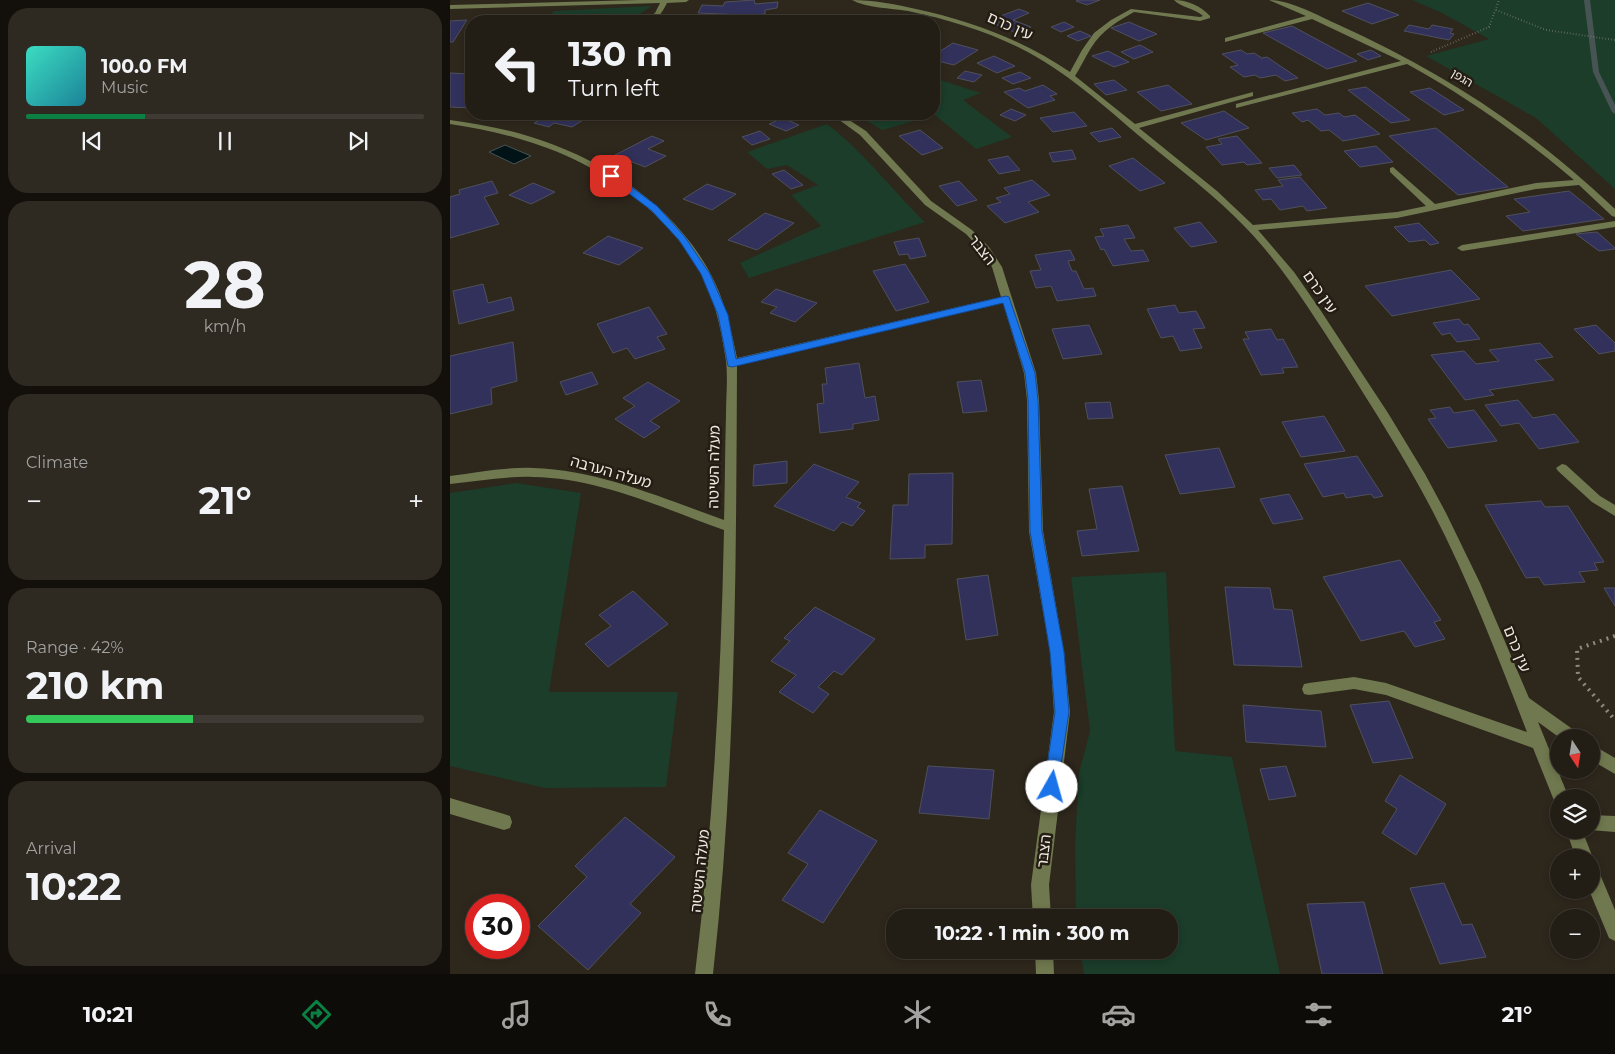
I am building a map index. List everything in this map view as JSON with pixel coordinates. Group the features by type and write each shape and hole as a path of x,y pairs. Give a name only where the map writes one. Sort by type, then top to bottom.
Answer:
{"street":[{"path":"450,7 686,0"},
{"name":"עין כרם","path":"855,0 933,15"},
{"path":"1071,77 1079,67 1088,46 1099,33 1133,10 1139,9 1200,20 1208,17 1200,8 1180,3 1176,0"},
{"name":"הגפן","path":"1272,0 1314,16 1409,61 1488,108 1537,144 1582,182 1615,214"},
{"path":"656,15 664,1"},
{"path":"1228,40 1314,16"},
{"name":"עין כרם","path":"940,17 987,31 1040,56 1071,77 1222,200 1251,228 1282,265 1311,304 1407,455 1438,510 1462,560 1557,789"},
{"path":"1239,106 1409,61"},
{"path":"1133,127 1254,93"},
{"name":"הצבר","path":"844,120 862,133 928,204 968,232 986,249 997,267 1030,373 1033,400 1036,531 1057,652 1062,712 1040,885 1041,909"},
{"name":"מעלה השיטה","path":"450,122 476,124 514,133 552,146 588,162 623,183 654,208 682,238 706,274 723,315 732,363 726,741 718,857 704,974"},
{"path":"1393,170 1432,207"},
{"path":"1251,228 1398,215 1536,186 1582,182"},
{"path":"1462,248 1615,224"},
{"path":"732,363 1006,299"},
{"path":"1562,468 1596,499 1615,511"},
{"name":"מעלה הערבה","path":"450,480 521,472 569,476 614,488 730,527"},
{"path":"1310,689 1354,682 1386,689 1539,743"},
{"path":"1522,702 1560,729"},
{"path":"1600,756 1615,767"},
{"path":"450,806 504,822"},
{"path":"1600,823 1615,824"},
{"path":"1600,895 1615,932"},
{"path":"1044,959 1045,974"}],"path":[{"path":"1409,61 1489,27 1499,0"},
{"path":"1496,10 1546,30 1615,40"},
{"path":"1615,636 1577,650 1578,677 1615,720"}],"green space":[{"path":"1412,0 1615,0 1615,189 1536,118 1426,56 1489,39 1442,13"},
{"path":"652,6 638,15 551,15 554,11"},
{"path":"940,80 981,93 963,100 1012,137 976,149 940,119"},
{"path":"866,120 917,120 882,130"},
{"path":"827,124 866,159 925,222 749,278 740,263 821,226 791,195 818,185 787,165 767,169 747,152"},
{"path":"516,483 581,493 549,692 678,692 666,787 545,788 450,766 450,493"},
{"path":"1166,572 1175,751 1232,757 1280,974 1084,974 1082,959 1178,959 1178,909 1076,909 1075,844 1079,773 1090,731 1071,577"}],"shaded area":[{"path":"505,145 531,156 514,164 489,152"}],"building":[{"path":"754,0 755,4 778,2 777,8 765,10 765,14 698,13 702,5 723,6 725,2"},
{"path":"1100,0 1087,5 1076,1"},
{"path":"1368,3 1399,15 1372,24 1342,11"},
{"path":"1019,9 1029,13 1013,20 1031,27 1017,33 996,25 1001,23 993,19"},
{"path":"465,20 453,42 450,42 450,21"},
{"path":"1064,22 1074,27 1061,32 1051,27"},
{"path":"1129,22 1157,34 1139,41 1111,28"},
{"path":"1409,25 1429,29 1432,25 1453,29 1450,33 1454,34 1449,40 1404,31"},
{"path":"1292,26 1357,61 1327,69 1263,33"},
{"path":"1080,31 1091,36 1078,41 1067,36"},
{"path":"953,43 978,50 954,65 940,62 940,51"},
{"path":"1140,45 1153,52 1134,59 1121,52"},
{"path":"1241,50 1247,54 1254,53 1262,58 1267,57 1298,78 1285,81 1276,75 1260,78 1255,75 1244,77 1230,67 1238,65 1222,54"},
{"path":"1371,50 1381,56 1368,60 1357,54"},
{"path":"1108,51 1129,62 1114,67 1092,56"},
{"path":"994,56 1015,66 997,73 977,63"},
{"path":"965,71 982,75 974,82 957,78"},
{"path":"1020,72 1031,78 1013,84 1002,78"},
{"path":"450,73 465,74 465,108 450,107"},
{"path":"1114,80 1127,90 1106,95 1094,84"},
{"path":"1043,85 1057,94 1050,96 1055,100 1028,108 1004,92 1019,88 1025,91"},
{"path":"1168,85 1192,104 1161,111 1137,92"},
{"path":"1366,87 1410,120 1391,123 1348,90"},
{"path":"1430,88 1464,110 1444,115 1410,92"},
{"path":"1011,109 1026,115 1015,121 1000,115"},
{"path":"1317,109 1325,115 1339,113 1344,117 1355,115 1380,134 1343,141 1329,130 1321,131 1308,120 1302,122 1292,113"},
{"path":"1224,111 1249,128 1206,140 1181,123"},
{"path":"1074,112 1087,126 1053,132 1040,118"},
{"path":"533,120 583,120 572,127 554,123 549,127 534,123 538,121"},
{"path":"778,120 788,120 799,125 786,131 769,124"},
{"path":"1112,128 1121,137 1099,142 1090,133"},
{"path":"1436,128 1508,187 1458,195 1389,136"},
{"path":"920,130 943,148 922,155 899,136"},
{"path":"760,131 770,139 752,145 742,137"},
{"path":"652,136 664,141 648,149 666,156 645,167 615,155"},
{"path":"1237,136 1262,163 1247,165 1244,162 1222,165 1206,147 1222,144 1218,139"},
{"path":"1376,146 1393,162 1360,167 1344,151"},
{"path":"1072,150 1076,159 1053,162 1049,153"},
{"path":"1008,156 1020,170 999,174 988,160"},
{"path":"1133,158 1165,183 1140,191 1109,166"},
{"path":"1294,165 1302,175 1277,178 1269,168"},
{"path":"784,170 803,185 791,189 772,174"},
{"path":"1300,177 1327,208 1307,211 1303,206 1280,210 1271,199 1263,200 1255,190 1283,186 1278,180"},
{"path":"1032,180 1050,195 1028,202 1039,212 1005,223 987,206 1001,202 996,198 1010,194 1004,188"},
{"path":"492,181 498,193 484,197 499,224 450,238 450,197 460,194 459,190"},
{"path":"959,181 977,200 957,206 939,186"},
{"path":"533,183 555,192 531,204 509,195"},
{"path":"707,184 736,194 712,210 683,199"},
{"path":"1569,191 1604,219 1523,231 1506,216 1530,212 1514,199"},
{"path":"765,213 794,223 757,250 728,240"},
{"path":"1200,222 1217,242 1191,247 1174,228"},
{"path":"1419,223 1439,243 1430,245 1425,240 1409,242 1394,227"},
{"path":"1128,225 1135,238 1124,239 1131,251 1143,250 1149,261 1113,266 1104,249 1101,250 1095,237 1104,236 1100,229"},
{"path":"1597,232 1615,249 1599,251 1576,234"},
{"path":"608,236 643,248 619,265 583,253"},
{"path":"919,238 926,256 910,259 908,254 899,255 894,242"},
{"path":"1070,250 1075,260 1068,261 1072,271 1076,271 1084,289 1093,288 1096,296 1057,301 1051,286 1036,288 1030,271 1041,270 1035,255"},
{"path":"905,264 929,302 896,311 873,271"},
{"path":"1451,270 1480,299 1392,316 1365,286"},
{"path":"483,284 488,303 511,297 514,310 459,324 453,291"},
{"path":"776,289 817,303 795,322 770,313 777,307 761,302"},
{"path":"1175,305 1179,313 1196,311 1205,328 1193,329 1202,348 1180,351 1173,336 1161,338 1147,309"},
{"path":"649,307 667,334 657,337 665,349 635,359 627,348 613,353 597,324"},
{"path":"1459,319 1464,325 1468,324 1480,339 1457,342 1450,333 1442,335 1433,323"},
{"path":"1089,325 1102,354 1063,359 1052,329"},
{"path":"1596,325 1615,343 1615,351 1599,354 1574,329"},
{"path":"1271,329 1277,340 1283,339 1298,367 1282,368 1284,373 1261,375 1243,339 1249,339 1245,332"},
{"path":"513,342 517,381 491,388 492,404 450,414 450,356"},
{"path":"1540,343 1553,357 1535,360 1554,380 1489,390 1494,395 1465,400 1431,355 1464,351 1476,364 1499,361 1489,350"},
{"path":"859,363 865,398 875,396 879,420 853,424 853,429 820,433 817,404 824,403 822,384 827,384 825,368"},
{"path":"592,372 598,384 566,395 560,382"},
{"path":"981,380 987,411 963,413 957,382"},
{"path":"648,382 680,401 650,421 660,427 644,438 615,419 635,406 623,398"},
{"path":"1518,400 1533,418 1555,414 1579,442 1539,449 1519,423 1501,426 1485,405"},
{"path":"1110,402 1113,418 1088,419 1085,403"},
{"path":"1450,407 1454,413 1474,410 1497,441 1448,448 1428,419 1436,418 1430,410"},
{"path":"1324,416 1345,451 1301,457 1282,422"},
{"path":"1219,448 1235,487 1180,494 1165,455"},
{"path":"1357,456 1383,496 1374,498 1371,494 1346,498 1344,493 1323,497 1304,464"},
{"path":"787,461 787,483 753,486 754,465"},
{"path":"814,464 859,482 846,497 861,503 857,507 865,511 852,526 842,522 834,531 774,506"},
{"path":"953,473 952,544 925,545 925,558 890,559 893,505 908,505 909,474"},
{"path":"1122,486 1139,551 1082,556 1077,531 1097,529 1089,489"},
{"path":"1289,494 1303,519 1273,524 1260,499"},
{"path":"1541,501 1545,507 1568,506 1604,562 1594,563 1598,570 1579,572 1585,582 1544,585 1539,577 1526,578 1485,505"},
{"path":"1400,560 1441,620 1434,622 1445,639 1415,647 1404,631 1361,641 1323,577"},
{"path":"988,575 998,635 966,640 957,579"},
{"path":"1225,587 1270,588 1274,609 1292,610 1302,667 1234,665"},
{"path":"1604,588 1615,588 1615,606"},
{"path":"633,591 668,624 608,667 585,644 611,626 599,615"},
{"path":"815,607 875,639 842,675 834,671 818,687 829,694 813,713 779,692 796,675 771,661 790,641 784,638"},
{"path":"1389,701 1413,758 1373,763 1350,705"},
{"path":"1243,705 1321,711 1326,747 1246,742"},
{"path":"928,766 994,770 989,819 919,813"},
{"path":"1286,766 1296,796 1269,800 1260,769"},
{"path":"1400,775 1446,804 1416,855 1382,833 1397,809 1385,801"},
{"path":"820,810 877,841 823,923 782,900 808,864 788,853"},
{"path":"625,817 675,857 630,904 641,913 588,970 538,926 587,877 575,866"},
{"path":"1444,883 1462,925 1472,924 1486,957 1440,964 1410,888"},
{"path":"1364,902 1383,974 1322,974 1307,904"}],"waterway":[{"path":"1587,0 1596,72 1615,112"}],"route":[{"path":"611,176 623,183 654,208 682,238 706,274 723,315 732,363 1006,299 1030,373 1033,400 1033,468 1036,531 1057,652 1061,694 1062,712 1052,787"}]}
